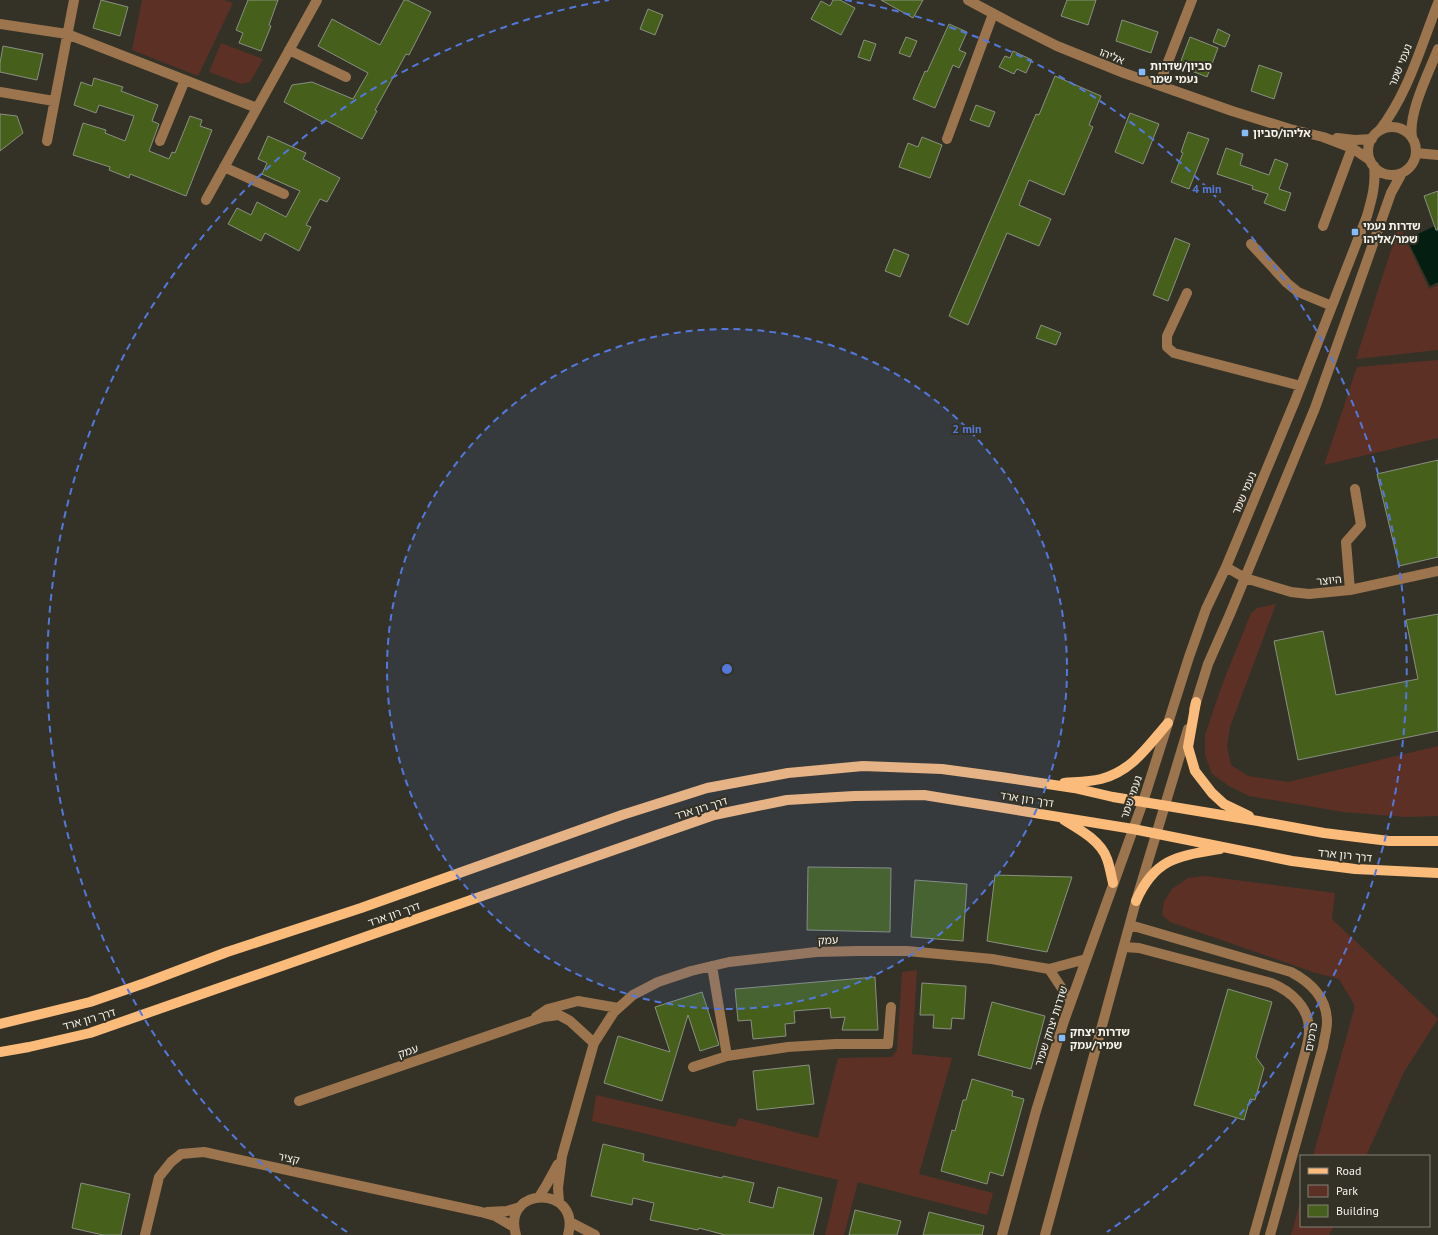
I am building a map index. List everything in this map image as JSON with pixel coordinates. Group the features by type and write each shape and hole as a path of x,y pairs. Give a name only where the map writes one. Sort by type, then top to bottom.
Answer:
{"main road":[{"path":"1196,702 1188,748 1195,770 1212,793 1224,804 1258,821"},
{"path":"1052,785 1100,779 1117,773 1140,757 1168,723"},
{"name":"דרך רון ארד","path":"0,1024 90,1002 227,952 361,908 622,815 707,788 788,772 863,766 942,769 1052,785 1324,833 1389,841 1438,841"},
{"name":"דרך רון ארד","path":"0,1052 90,1033 714,815 787,800 854,796 924,795 1133,829 1292,861 1356,869 1438,873"},
{"path":"1057,816 1076,827 1099,846 1107,858 1113,883"},
{"path":"1136,901 1143,886 1152,874 1165,863 1183,856 1226,848"}],"street":[{"path":"47,141 74,0"},
{"path":"206,200 317,0"},
{"name":"אליהו","path":"968,0 1057,46 1124,73 1232,111 1290,129 1323,137 1352,148 1372,163"},
{"path":"1159,85 1192,0"},
{"name":"נעמי שמר","path":"1375,136 1385,123 1403,92 1438,3"},
{"path":"947,139 993,14"},
{"path":"0,24 67,34 257,108"},
{"path":"1045,1235 1136,901 1208,664 1315,408 1389,198 1402,173 1412,165 1416,153 1411,131 1413,116 1438,49"},
{"path":"289,50 346,77"},
{"path":"160,141 185,80"},
{"path":"0,92 54,101"},
{"path":"1402,173 1387,174 1380,171 1372,163 1369,145 1375,136 1383,129 1396,128 1407,132 1412,137"},
{"name":"אליהו","path":"1323,137 1355,140 1375,136"},
{"path":"1323,226 1352,148"},
{"path":"1416,153 1438,155"},
{"name":"נעמי שמר","path":"1133,829 1189,657 1204,616 1226,567 1301,386 1367,216 1376,180 1372,163"},
{"path":"224,167 284,194"},
{"path":"1251,244 1287,283 1298,292 1332,306"},
{"path":"1187,294 1167,336 1167,347 1174,353 1301,386"},
{"path":"1350,590 1346,542 1361,525 1355,489"},
{"name":"היוצר","path":"1226,567 1245,578 1291,592 1310,594 1350,590 1438,571"},
{"name":"שדרות יצחק שמיר","path":"1002,1235 1036,1111 1071,1002 1133,829"},
{"name":"כרמים","path":"1130,925 1291,972 1302,978 1311,986 1320,998 1325,1009 1327,1022 1323,1047 1270,1235"},
{"name":"כרמים","path":"1124,947 1139,948 1271,983 1284,988 1301,1005 1307,1018 1309,1030 1305,1053 1254,1235"},
{"name":"עמק","path":"559,1202 559,1181 562,1156 594,1043 618,1008 633,995 658,982 691,971 729,962 816,952 907,951 992,959 1049,969 1086,960"},
{"path":"712,966 727,1056"},
{"path":"1049,969 1071,1002"},
{"name":"עמק","path":"526,1023 548,1009 578,1001 618,1008"},
{"path":"693,1067 727,1056 788,1047 836,1044 888,1044 891,1007"},
{"name":"עמק","path":"299,1102 543,1017 559,1015 570,1021 594,1043"},
{"path":"877,1044 882,1036 883,1030"},
{"name":"קציר","path":"145,1235 159,1177 171,1162 181,1154 204,1152 481,1212 495,1216 515,1231"},
{"name":"עמק","path":"539,1197 562,1156"},
{"path":"539,1197 546,1197 559,1202 568,1214 570,1222 568,1235"},
{"name":"קציר","path":"481,1212 507,1211 520,1207 525,1202 539,1197"},
{"path":"515,1231 514,1220 520,1207"},
{"path":"570,1222 595,1235"}],"green space":[{"path":"142,0 224,0 233,3 198,76 132,50"},
{"path":"221,43 263,59 250,82 241,84 209,72"},
{"path":"1399,225 1429,289 1438,285 1438,350 1356,359"},
{"path":"1438,360 1438,438 1324,465 1357,367"},
{"path":"1276,604 1230,727 1227,746 1231,765 1248,776 1288,782 1438,746 1438,816 1406,817 1343,812 1249,796 1229,786 1212,774 1205,755 1205,735 1222,685 1251,613 1257,608"},
{"path":"1205,876 1335,893 1332,919 1438,1019 1404,1072 1366,1155 1313,1155 1355,1006 1339,979 1313,972 1170,922 1162,915 1164,901 1172,889 1188,878"},
{"path":"917,970 912,1054 952,1058 919,1174 993,1193 987,1215 858,1182 844,1235 825,1235 838,1180 592,1121 596,1095 735,1127 739,1118 818,1138 838,1058 892,1057 897,1050 902,972"},
{"path":"1300,1203 1300,1227 1333,1227 1329,1235 1291,1235"}],"shaded area":[{"path":"1437,225 1438,282 1430,286 1407,239"}],"building":[{"path":"101,0 128,7 120,36 93,28"},
{"path":"248,0 278,0 269,25 271,26 261,51 239,43 243,33 236,30"},
{"path":"404,0 407,0 431,12 409,55 406,54 375,110 377,111 362,139 325,120 324,123 284,102 292,85 312,82 353,99 368,73 318,46 332,19 380,45"},
{"path":"833,0 840,0 855,8 841,35 811,19 821,1 830,6"},
{"path":"881,0 923,0 913,18"},
{"path":"1067,0 1096,0 1088,25 1061,16"},
{"path":"648,9 663,15 655,35 640,29"},
{"path":"1122,20 1158,32 1151,53 1116,41"},
{"path":"949,24 967,32 959,50 966,53 959,68 953,65 935,108 913,99 925,71 927,72"},
{"path":"1218,29 1230,35 1225,47 1213,42"},
{"path":"906,37 917,41 910,57 899,53"},
{"path":"1190,37 1218,48 1207,77 1179,66"},
{"path":"864,40 876,44 870,61 858,57"},
{"path":"3,46 43,54 37,80 0,72"},
{"path":"1013,51 1032,60 1026,73 1017,69 1014,74 999,67 1005,56 1010,58"},
{"path":"1259,65 1282,73 1274,99 1251,91"},
{"path":"1055,76 1101,96 1089,125 1093,127 1064,195 1029,180 1019,205 1051,219 1039,246 1007,233 968,325 949,316 1036,114 1039,115"},
{"path":"94,78 123,87 121,91 158,105 152,121 159,124 149,151 169,159 172,152 175,153 190,116 202,120 200,126 212,130 186,196 130,174 129,178 109,170 110,167 73,155 83,123 106,130 105,133 125,141 134,116 99,105 96,113 74,105 81,82 92,86"},
{"path":"976,105 995,112 989,127 970,120"},
{"path":"1130,113 1159,124 1143,164 1115,152"},
{"path":"0,114 17,116 23,133 0,151"},
{"path":"1188,132 1209,139 1189,189 1171,182 1183,153 1181,152"},
{"path":"268,136 306,153 303,159 340,178 327,202 320,199 306,225 311,227 299,251 265,233 261,241 228,224 237,208 251,215 257,202 286,217 300,191 262,174 267,163 258,159"},
{"path":"922,137 942,145 930,178 899,167 908,143 918,147"},
{"path":"1226,148 1243,154 1240,165 1269,175 1275,159 1288,164 1279,189 1291,193 1285,211 1264,203 1268,194 1252,189 1253,186 1217,174"},
{"path":"1438,191 1438,230 1436,230 1424,196"},
{"path":"1175,238 1190,244 1168,301 1153,295"},
{"path":"894,249 909,255 900,277 885,271"},
{"path":"1041,325 1061,333 1056,345 1036,338"},
{"path":"1438,460 1438,557 1399,566 1377,474"},
{"path":"1438,614 1438,731 1298,760 1274,641 1323,631 1336,695 1418,679 1406,620"},
{"path":"808,867 891,868 890,932 807,930"},
{"path":"995,875 1072,877 1047,952 987,941"},
{"path":"915,880 967,884 963,941 911,937"},
{"path":"875,977 878,1030 842,1030 845,1017 831,1018 830,1008 794,1011 795,1023 785,1024 786,1036 753,1039 751,1020 738,1021 735,989"},
{"path":"922,983 966,986 964,1019 952,1018 951,1029 933,1028 934,1015 920,1015"},
{"path":"1228,989 1272,1002 1256,1057 1264,1068 1255,1100 1250,1099 1244,1120 1194,1105"},
{"path":"702,992 719,1045 700,1051 688,1015 662,1101 604,1083 618,1036 670,1052 655,1007"},
{"path":"992,1002 1045,1016 1031,1069 978,1055"},
{"path":"809,1065 814,1104 757,1110 753,1071"},
{"path":"972,1079 1013,1091 1012,1096 1024,1099 1003,1176 990,1172 987,1184 941,1171 952,1130 955,1131 963,1100 966,1100"},
{"path":"603,1144 644,1154 643,1161 722,1178 723,1176 754,1183 749,1202 773,1208 778,1187 822,1198 813,1235 725,1235 699,1228 698,1230 650,1220 654,1203 633,1198 632,1205 591,1196"},
{"path":"81,1183 130,1194 121,1235 103,1235 72,1228"},
{"path":"855,1210 901,1221 897,1235 849,1235"},
{"path":"929,1212 984,1226 982,1235 923,1235"}],"place":[{"name":"סביון/שדרות נעמי שמר","path":"1142,72"},
{"name":"אליהו/סביון","path":"1245,133"},
{"name":"שדרות נעמי שמר/אליהו","path":"1355,232"},
{"name":"שדרות יצחק שמיר/עמק","path":"1062,1038"}]}
